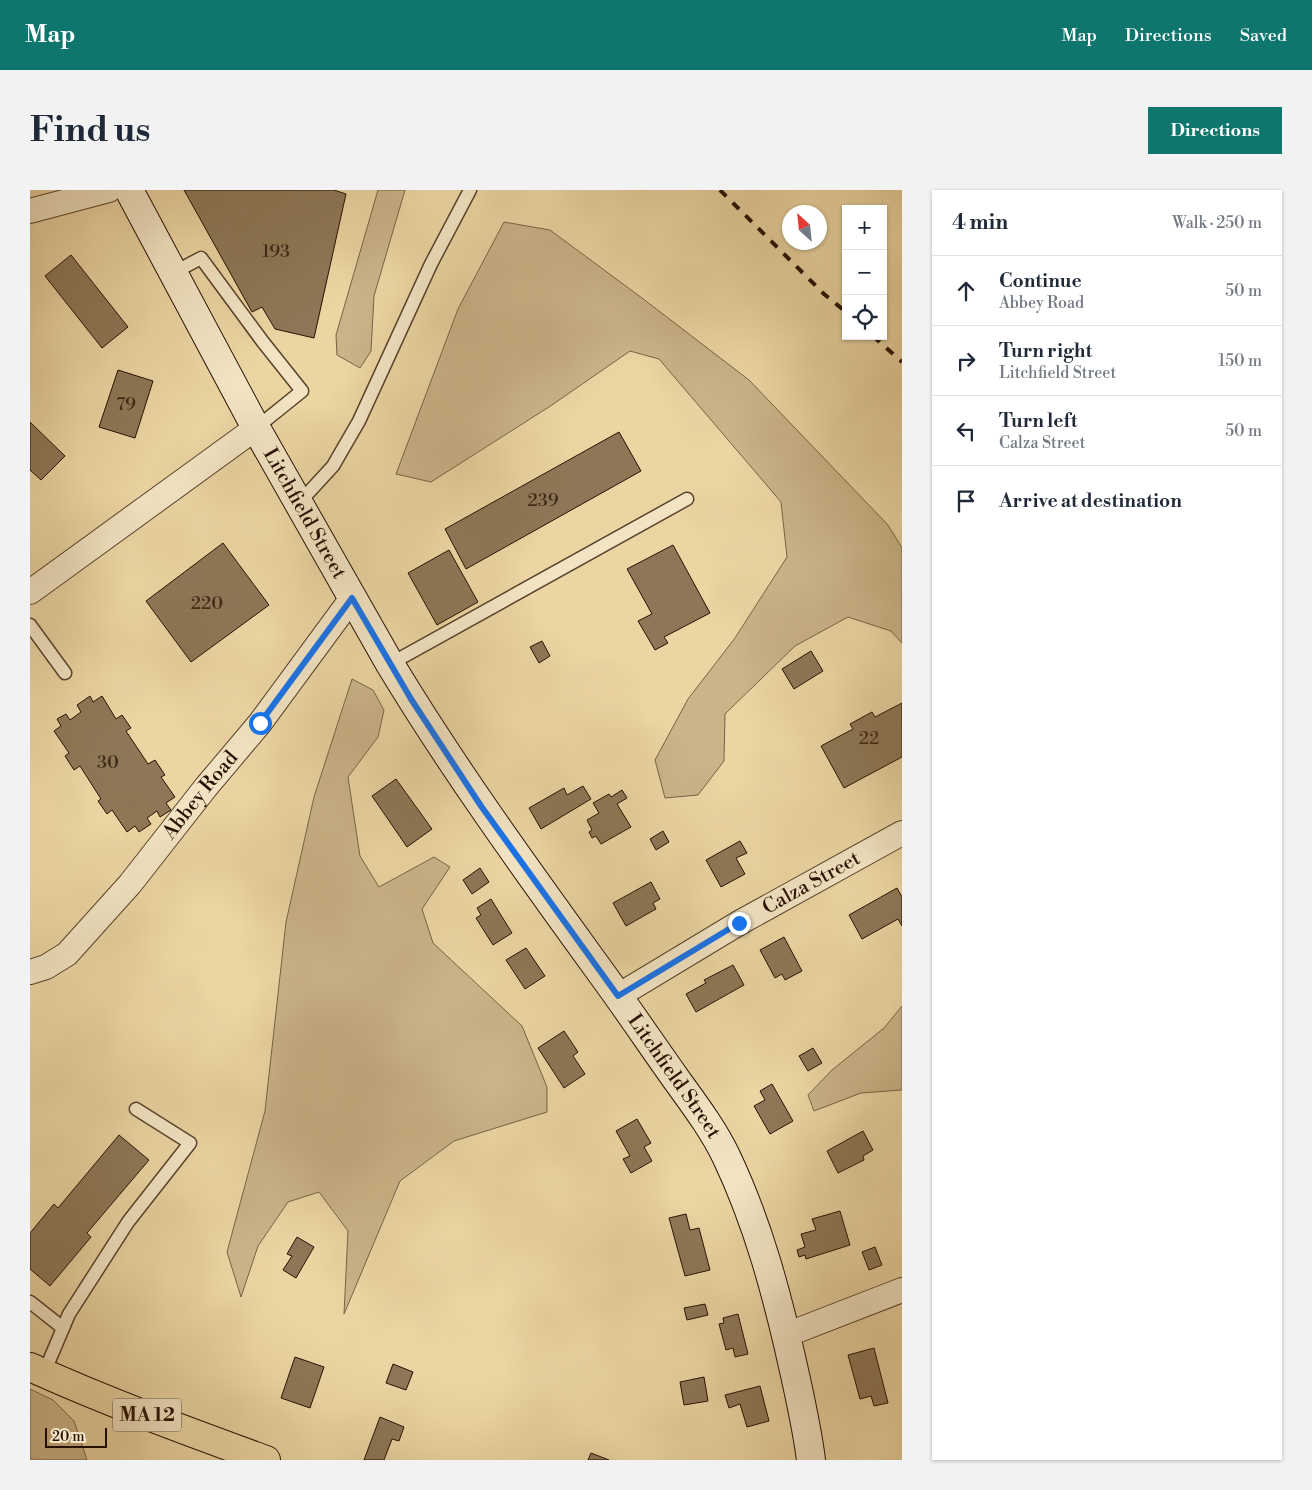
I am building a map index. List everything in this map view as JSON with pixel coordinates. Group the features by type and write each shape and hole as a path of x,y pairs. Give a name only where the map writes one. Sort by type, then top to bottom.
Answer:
{"main road":[{"name":"Litchfield Street","path":"129,190 256,428 411,699 481,806 700,1113 724,1154 744,1196 761,1240 786,1335 808,1432 812,1460"},
{"name":"MA 12","path":"37,1370 169,1424 233,1454 266,1460"}],"street":[{"path":"30,211 109,190"},
{"path":"30,592 256,428"},
{"name":"Abbey Road","path":"30,972 46,967 67,954 130,884 206,787 260,723 352,598"},
{"name":"Calza Street","path":"618,996 739,923 902,833"},
{"path":"786,1335 902,1290"}],"lane":[{"path":"299,503 333,466 359,421 431,264 470,190"},
{"path":"173,273 201,258 302,391 256,428"},
{"path":"390,664 687,499"},
{"path":"30,625 65,673"},
{"path":"37,1370 63,1328 69,1314 128,1222 190,1143 136,1109"},
{"path":"30,1302 63,1328"}],"shaded area":[{"path":"378,190 405,190 374,296 371,351 360,368 337,355 336,335"},
{"path":"504,222 550,230 749,380 888,525 902,548 902,643 891,631 848,617 795,646 725,714 724,761 698,795 665,798 655,760 688,699 735,638 787,557 781,502 659,359 630,351 549,407 431,482 396,474 458,309"},
{"path":"352,679 373,690 384,710 378,737 348,777 360,856 379,887 434,857 450,867 422,909 433,943 522,1026 547,1087 547,1112 454,1141 400,1181 344,1314 348,1231 319,1192 288,1202 258,1246 241,1297 227,1252 265,1111 286,922 314,797"},
{"path":"902,1006 902,1090 861,1093 814,1111 808,1095 832,1070 884,1028"},
{"path":"30,1389 53,1400 74,1421 87,1460 30,1460"}],"building":[{"path":"184,190 334,190 346,194 314,338 275,329 262,307 252,312"},
{"path":"71,255 128,327 102,348 45,276"},
{"path":"118,370 153,381 135,438 99,427"},
{"path":"30,422 65,456 41,480 30,470"},
{"path":"619,432 641,471 466,569 445,529"},
{"path":"223,543 269,605 191,662 146,601"},
{"path":"673,545 710,613 664,637 668,643 655,650 638,621 652,614 627,569"},
{"path":"449,550 478,602 437,625 408,573"},
{"path":"542,641 550,656 539,663 530,647"},
{"path":"811,651 823,671 794,689 782,669"},
{"path":"90,696 93,702 102,696 116,719 122,715 131,728 126,731 148,764 155,760 165,775 161,777 175,797 166,803 171,810 160,817 157,811 147,818 151,824 139,832 135,826 127,832 112,810 107,814 98,801 101,799 80,766 74,770 65,756 69,753 54,731 61,726 57,719 66,714 70,720 81,712 77,705"},
{"path":"902,703 902,757 844,788 821,746 853,729 850,724 872,712 875,717"},
{"path":"396,779 432,829 407,847 372,796"},
{"path":"583,786 591,799 541,829 529,808 564,788 567,795"},
{"path":"622,790 627,798 617,804 631,827 601,844 596,836 592,838 589,832 592,830 587,820 599,813 593,803 609,794 611,797"},
{"path":"663,831 669,842 656,850 650,839"},
{"path":"740,841 747,853 736,858 745,874 721,887 706,860"},
{"path":"480,868 489,882 472,894 463,880"},
{"path":"651,882 660,899 653,903 656,909 626,926 613,903"},
{"path":"897,888 902,897 902,926 898,919 862,939 849,915"},
{"path":"491,899 512,933 493,945 476,918 481,915 477,908"},
{"path":"784,937 802,971 785,980 782,974 775,978 760,950"},
{"path":"526,948 545,976 525,989 506,960"},
{"path":"733,965 744,985 696,1012 686,994 706,983 704,980"},
{"path":"564,1031 578,1052 573,1056 585,1074 564,1088 538,1048"},
{"path":"813,1048 822,1063 808,1071 799,1056"},
{"path":"772,1084 793,1121 770,1134 754,1106 765,1100 760,1091"},
{"path":"637,1119 651,1143 644,1147 652,1161 631,1173 623,1159 630,1156 616,1131"},
{"path":"863,1131 873,1150 863,1156 864,1160 838,1173 827,1151"},
{"path":"119,1135 149,1160 87,1233 91,1237 50,1286 30,1269 30,1233 54,1204 58,1208"},
{"path":"840,1211 850,1245 806,1259 805,1255 799,1257 797,1250 805,1247 801,1234 816,1230 812,1219"},
{"path":"686,1214 690,1230 699,1228 710,1270 685,1276 669,1218"},
{"path":"297,1237 314,1247 296,1278 283,1270 292,1256 287,1254"},
{"path":"875,1247 882,1265 869,1270 862,1252"},
{"path":"705,1304 708,1315 687,1320 684,1308"},
{"path":"738,1314 748,1354 735,1357 733,1348 726,1350 719,1324 724,1323 723,1318"},
{"path":"874,1348 888,1403 874,1406 871,1396 860,1399 848,1355"},
{"path":"295,1357 324,1367 310,1408 281,1398"},
{"path":"393,1364 413,1372 406,1390 386,1383"},
{"path":"704,1377 708,1401 684,1405 680,1382"},
{"path":"760,1386 769,1421 747,1427 740,1404 729,1408 725,1395"},
{"path":"380,1417 404,1427 399,1441 392,1439 384,1460 364,1460"},
{"path":"591,1453 609,1460 588,1460"}],"railway":[{"path":"720,190 824,294 842,309"},
{"path":"877,340 902,362"}],"route":[{"path":"260,723 352,598 411,699 481,806 618,996 739,923"}]}
